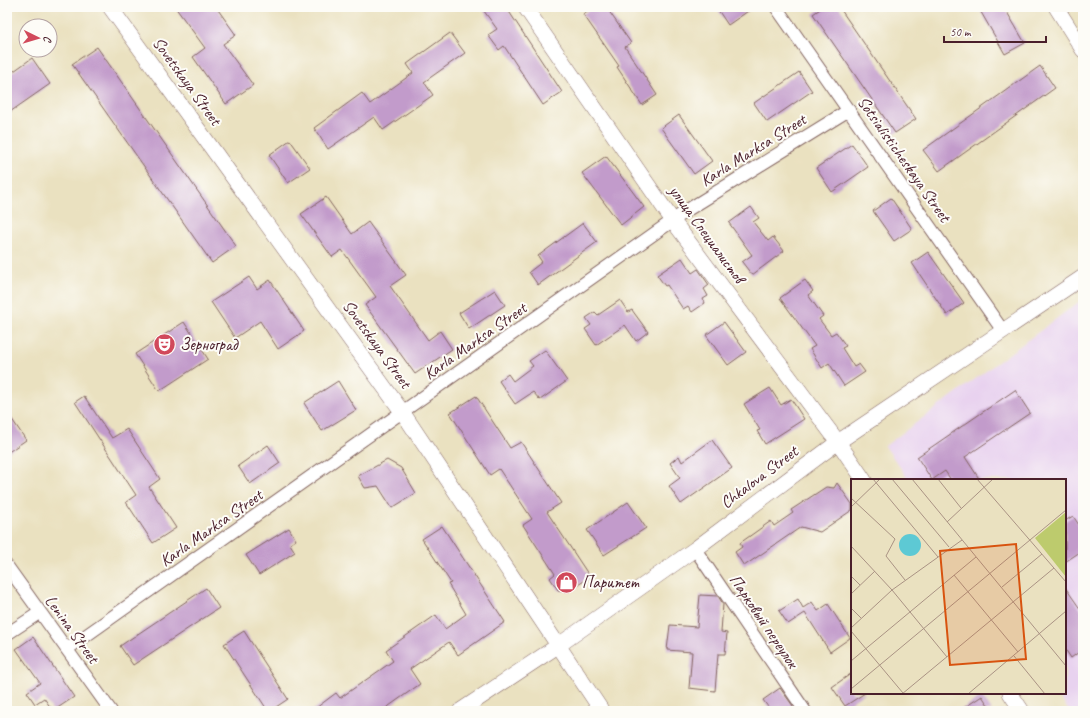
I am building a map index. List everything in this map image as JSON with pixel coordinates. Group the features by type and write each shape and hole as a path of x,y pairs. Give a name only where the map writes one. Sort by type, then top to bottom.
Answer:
{"street":[{"name":"Sovetskaya Street","path":"110,7 403,412 602,711"},
{"name":"улица Специалистов","path":"525,7 673,221 838,442 863,479"},
{"name":"Sotsialisticheskaya Street","path":"776,7 1003,331"},
{"path":"1056,7 1083,50"},
{"name":"Karla Marksa Street","path":"68,650 673,221 849,110"},
{"name":"Chkalova Street","path":"460,711 559,645 695,549 838,442 1083,277"},
{"name":"Парковый переулок","path":"695,549 805,711"},
{"name":"Lenina Street","path":"7,566 39,613 68,650 111,711"},
{"path":"7,634 39,613"},
{"path":"1011,694 1022,711"}],"shaded area":[{"path":"1083,299 1083,711 1069,711 1058,694 1066,694 1066,479 908,479 885,446"}],"building":[{"path":"175,7 216,7 236,35 223,44 253,85 226,104 193,57 205,48"},
{"path":"481,7 506,7 562,92 543,105 504,46 499,50 488,35 497,29"},
{"path":"593,7 606,7 631,43 625,47 657,95 642,105 617,67 619,66 583,14"},
{"path":"716,7 754,7 728,25"},
{"path":"823,7 839,7 916,119 895,133 813,14"},
{"path":"978,7 1004,7 1025,43 1005,54"},
{"path":"450,33 465,53 424,82 433,95 383,130 374,117 328,149 314,128 362,93 370,104 413,73 407,64"},
{"path":"97,47 236,246 212,263 72,64"},
{"path":"32,58 50,84 7,114 7,76"},
{"path":"1040,66 1055,88 939,171 923,150"},
{"path":"799,72 812,91 767,122 754,103"},
{"path":"679,115 712,161 694,174 661,128"},
{"path":"290,140 310,168 288,183 269,155"},
{"path":"852,144 868,167 832,192 816,168"},
{"path":"606,156 644,207 621,225 582,173"},
{"path":"326,197 352,234 368,222 406,275 390,286 428,340 440,331 452,349 415,374 365,305 376,297 342,250 332,257 301,214"},
{"path":"891,198 912,229 894,241 873,211"},
{"path":"751,207 759,218 753,222 768,241 773,237 784,251 752,275 742,262 752,255 729,223"},
{"path":"583,223 597,242 538,285 529,272 542,262 538,256"},
{"path":"928,252 964,303 947,315 912,263"},
{"path":"682,258 692,273 698,269 709,285 704,289 708,296 703,299 705,303 692,312 688,306 683,309 667,285 665,286 657,275"},
{"path":"249,277 257,289 270,280 304,331 278,349 260,321 235,338 211,302"},
{"path":"805,280 813,291 808,295 823,316 819,319 831,335 836,332 846,346 842,348 854,367 859,364 865,372 844,386 829,363 822,368 810,349 815,346 780,298"},
{"path":"495,290 505,305 469,329 459,313"},
{"path":"620,300 628,312 632,310 648,332 636,341 625,325 596,345 585,329 591,325 586,318 595,312 598,315"},
{"path":"184,322 208,359 159,391 135,354"},
{"path":"724,322 746,352 728,365 706,335"},
{"path":"545,350 567,381 540,400 533,392 515,404 499,381 508,374 513,381 533,366 529,361"},
{"path":"338,381 356,410 322,431 304,403"},
{"path":"770,388 781,405 791,399 804,419 765,444 757,431 760,430 744,404"},
{"path":"1015,390 1030,413 965,457 979,479 950,479 945,471 931,479 917,457"},
{"path":"84,396 112,438 127,429 160,479 149,487 176,528 153,543 126,502 136,495 75,402"},
{"path":"476,396 510,448 521,442 561,503 547,512 590,577 569,591 558,590 550,578 555,574 523,525 532,519 499,469 490,475 450,413"},
{"path":"7,412 26,440 7,453"},
{"path":"712,440 732,468 681,504 669,486 680,478 670,463 679,456 682,462"},
{"path":"268,445 280,463 250,484 238,466"},
{"path":"387,460 401,468 416,493 392,508 378,486 365,488 358,476"},
{"path":"837,483 851,503 851,511 820,532 801,527 744,566 735,552 742,547 740,543 771,521 774,526 793,513 791,510 826,487 834,488"},
{"path":"628,502 646,528 604,555 587,530"},
{"path":"1073,516 1083,531 1083,550 1066,561 1066,520"},
{"path":"442,526 505,622 458,655 449,642 410,669 420,684 382,711 312,711 336,693 340,698 393,661 386,650 436,615 445,629 466,614 448,584 451,583 422,539"},
{"path":"289,528 296,540 290,544 295,552 259,575 246,555"},
{"path":"206,588 219,608 133,665 120,646"},
{"path":"1066,588 1083,613 1083,649 1071,658 1066,650"},
{"path":"700,595 718,596 723,604 721,632 727,633 725,654 718,654 715,691 689,688 692,652 667,650 670,625 697,627"},
{"path":"798,599 803,608 812,602 818,611 828,604 850,638 830,652 805,613 788,624 779,611"},
{"path":"244,631 288,699 270,711 268,711 224,644"},
{"path":"33,637 74,697 53,711 44,698 35,704 27,692 40,683 16,649"},
{"path":"851,674 851,694 863,694 845,706 832,687"},
{"path":"780,688 793,706 786,711 771,711 763,700"},
{"path":"982,696 992,711 959,711"}],"place":[{"name":"Зерноград","path":"164,344"},
{"name":"Паритет","path":"566,582"}]}
